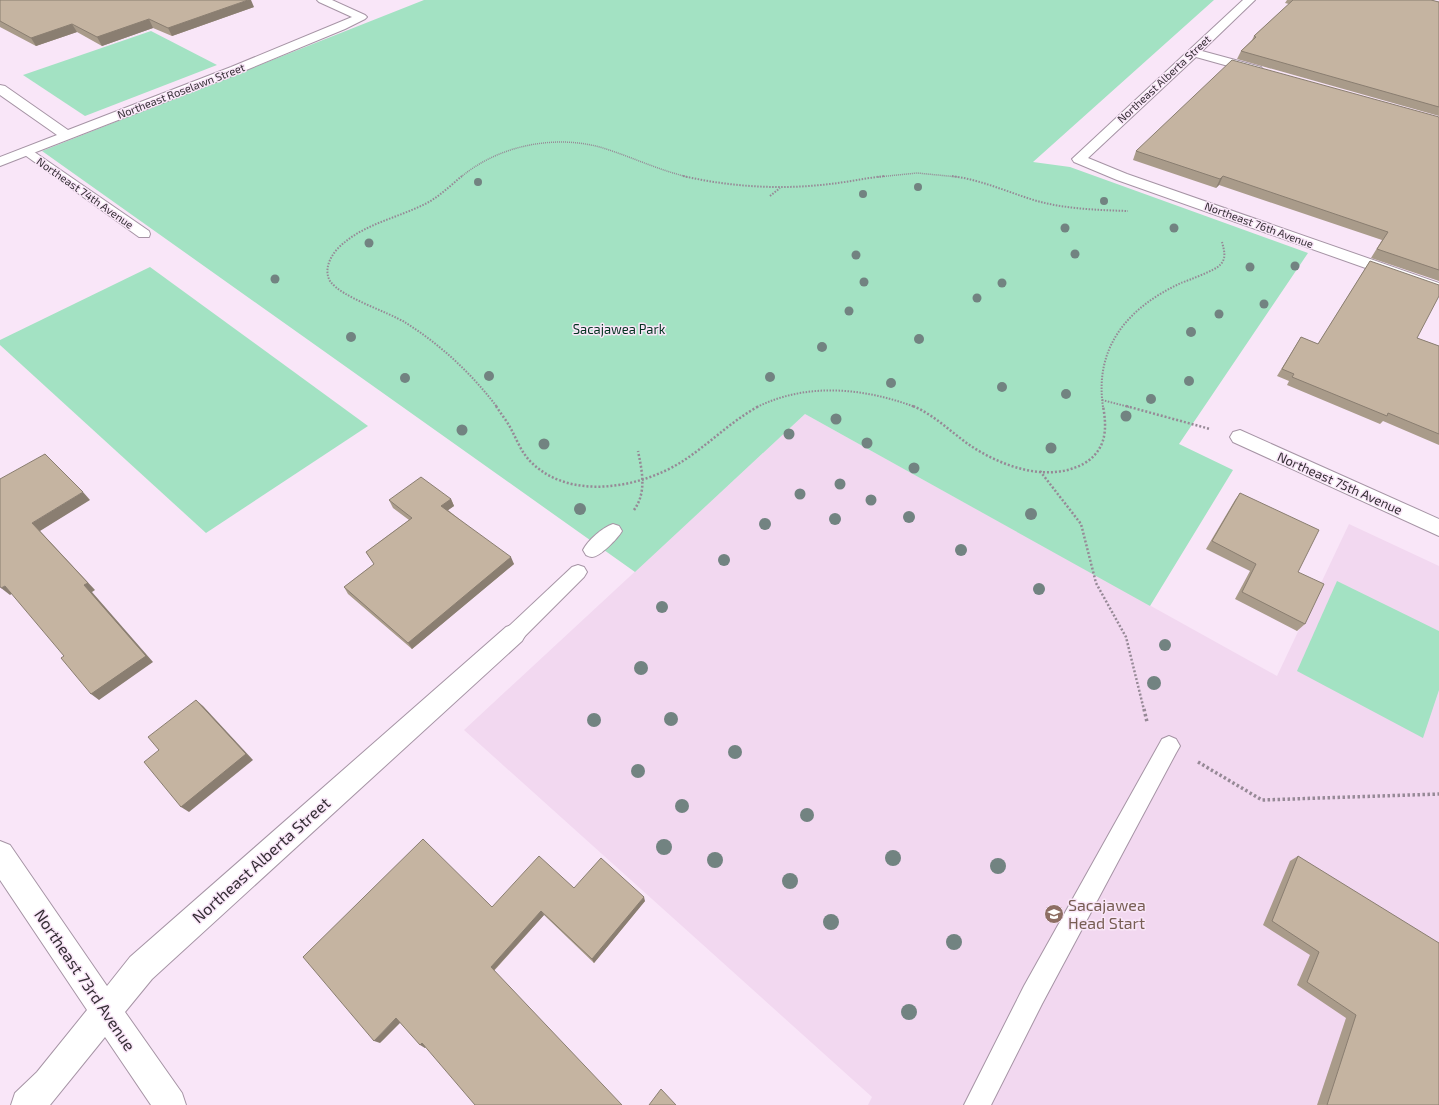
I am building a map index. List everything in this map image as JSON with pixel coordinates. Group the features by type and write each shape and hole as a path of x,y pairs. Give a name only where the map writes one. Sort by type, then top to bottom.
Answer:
{"street":[{"name":"Northeast Roselawn Street","path":"0,162 341,27 361,17 323,0"},
{"name":"Northeast Alberta Street","path":"1079,159 1249,0"},
{"path":"1193,52 1265,72"},
{"path":"0,89 67,136"},
{"name":"Northeast 76th Avenue","path":"1079,159 1122,177 1439,289"},
{"name":"Northeast 75th Avenue","path":"1240,437 1439,528"},
{"name":"Northeast Alberta Street","path":"27,1105 48,1083 141,968 514,634"},
{"name":"Northeast 73rd Avenue","path":"0,855 170,1105"}],"lane":[{"name":"Northeast 74th Avenue","path":"26,152 144,234"},
{"path":"592,550 613,531"},
{"path":"514,634 578,572"},
{"path":"977,1105 1033,994 1169,746"}],"path":[{"path":"1133,211 1102,210 1034,200 984,182 933,173 905,172 830,184 780,187 722,183 668,172 595,146 541,144 510,150 491,156 472,166 436,198 414,210 353,235 340,245 327,264 327,274 330,283 342,293 398,319 417,330 445,352 478,383 507,423 533,465 553,478 574,485 623,485 663,472 689,458 733,422 751,410 788,395 820,390 856,391 896,401 923,411 972,447 998,462 1026,470 1057,472 1077,467 1095,456 1106,435 1102,400 1103,370 1108,349 1120,327 1138,308 1158,294 1220,266 1225,256 1221,242 1218,238"},
{"path":"770,196 780,187"},
{"path":"1102,400 1240,437"},
{"path":"613,531 640,504 643,478 638,451"},
{"path":"1040,471 1081,524 1096,583 1126,637 1148,726 1155,737 1262,800 1439,794"}],"shaded area":[{"name":"Sacajawea Head Start","path":"805,414 1277,676 1349,524 1439,566 1439,1105 868,1105 872,1097 464,730"}],"green space":[{"name":"Sacajawea Park","path":"424,0 1214,0 1033,162 1070,167 1308,253 1179,444 1233,470 1150,606 805,414 635,572 42,151"},
{"path":"151,31 217,65 85,116 23,75"},
{"path":"150,267 368,426 206,533 0,345 0,340"},
{"path":"1337,581 1439,631 1439,690 1423,738 1297,671"}],"building":[{"path":"0,0 248,0 168,28 149,19 97,37 72,24 31,38 0,21"},
{"path":"1293,0 1431,0 1439,2 1439,107 1241,51 1256,37 1254,36"},
{"path":"1232,60 1439,117 1439,270 1377,249 1388,232 1223,176 1220,179 1136,151"},
{"path":"1370,261 1439,285 1439,296 1417,338 1439,346 1439,434 1388,413 1387,416 1292,377 1294,374 1282,369 1301,337 1318,344"},
{"path":"45,454 83,492 32,523 88,583 84,585 146,656 91,694 61,658 64,656 5,586 1,588 0,586 0,479"},
{"path":"421,477 451,499 441,506 511,557 408,643 344,587 374,564 366,552 412,518 389,500"},
{"path":"1240,493 1319,530 1298,572 1324,584 1305,624 1242,592 1256,564 1212,541"},
{"path":"196,700 246,754 181,807 144,762 159,750 148,737"},
{"path":"423,839 492,907 539,856 574,888 601,858 644,897 592,959 541,911 491,967 622,1105 475,1105 422,1043 420,1045 396,1018 374,1041 303,957"},
{"path":"1298,856 1439,943 1439,1105 1327,1105 1356,1015 1307,982 1319,952 1272,921"},
{"path":"661,1089 676,1105 649,1105"}],"place":[{"name":"Sacajawea Head Start","path":"1054,914"}]}
